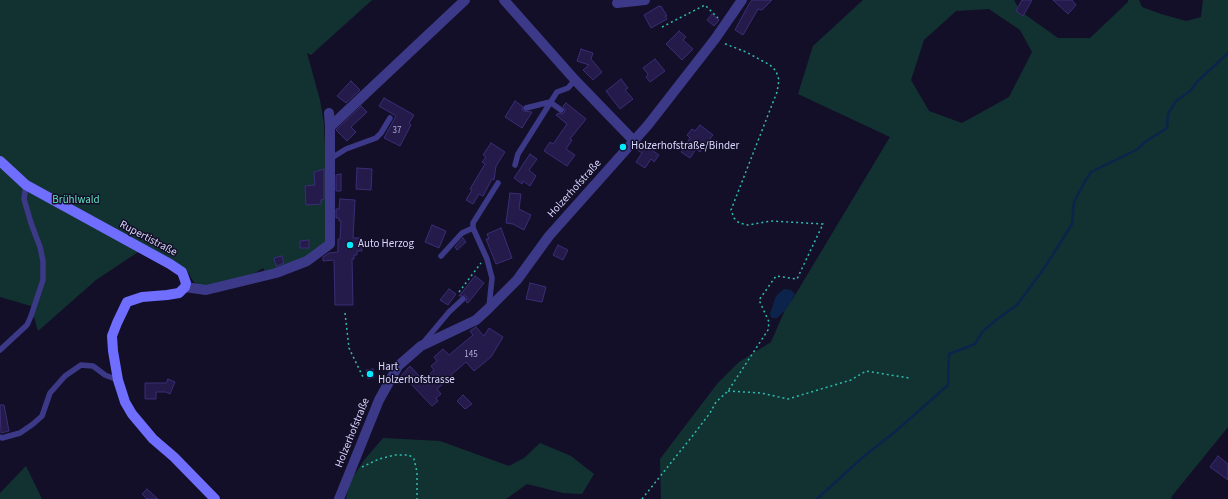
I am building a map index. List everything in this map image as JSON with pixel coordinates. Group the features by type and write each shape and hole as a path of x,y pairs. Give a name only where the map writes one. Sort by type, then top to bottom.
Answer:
{"main road":[{"name":"Rupertistraße","path":"0,161 26,185 178,269 185,277 185,287"},
{"path":"185,287 179,293 142,297 127,302 116,323 112,336 113,351 118,380 125,402 132,414 153,439 174,457 216,499"}],"street":[{"path":"330,127 465,0"},
{"path":"504,0 575,80 634,141"},
{"path":"617,3 645,0"},
{"name":"Holzerhofstraße","path":"339,499 379,400 398,366 421,346 476,320 517,280 549,236 634,141 715,39 742,0"},
{"path":"185,287 206,290 276,274 307,261 330,244 329,113"}],"lane":[{"path":"515,165 518,154 557,92 568,88 575,80"},
{"path":"526,108 550,102"},
{"path":"550,102 561,110"},
{"path":"330,159 346,149 376,138 381,133 390,118"},
{"path":"488,309 492,278 486,257 473,228 473,223 498,183"},
{"path":"0,350 27,325 43,280 43,261 40,247 24,199 26,185"},
{"path":"441,256 462,233 473,228"},
{"path":"421,346 460,301"},
{"path":"0,437 2,438 20,433 33,424 42,416 50,394 65,376 81,365 93,366 105,375 118,380"}],"path":[{"path":"662,27 705,5 725,25"},
{"path":"642,499 694,434 710,413 716,402 728,391 768,330 769,322 759,300 776,276 797,278 823,224 771,221 748,225 739,223 734,218 731,210 777,92 779,80 776,71 770,65 746,52 715,39"},
{"path":"460,301 457,296 486,257"},
{"path":"345,313 349,348 363,377"},
{"path":"728,391 761,393 788,399 851,380 866,371 909,378"},
{"path":"349,473 379,458 395,455 409,456 414,459 418,472 417,499"}],"green space":[{"name":"Brühlwald","path":"0,0 372,0 311,55 307,53 320,100 324,124 327,238 322,247 312,257 266,275 263,268 244,280 199,287 193,281 186,269 147,246 96,280 38,331 31,306 0,297"},
{"path":"863,0 1014,0 1020,11 1058,38 1090,38 1128,2 1128,0 1139,0 1142,7 1186,21 1201,17 1203,0 1228,0 1228,427 1171,499 661,499 660,459 717,384 739,362 771,342 785,310 890,137 798,94 813,46","holes":["989,9 1020,30 1032,52 1009,97 962,123 929,111 911,80 924,40 956,11"]},
{"path":"383,438 440,441 509,466 524,458 540,443 571,456 594,474 582,494 563,493 527,484 506,499 346,499 350,481 365,459"},
{"path":"26,466 42,499 0,499 0,493"}],"water":[{"path":"784,289 791,290 795,294 785,310 777,318 772,318 770,314 776,296"}],"building":[{"path":"752,0 772,0 762,10 758,9 743,35 735,30"},
{"path":"1022,0 1032,0 1023,16 1016,11"},
{"path":"1053,0 1072,0 1076,5 1068,14"},
{"path":"661,6 667,16 665,16 667,19 651,28 644,15"},
{"path":"712,14 719,20 714,26 707,20"},
{"path":"679,31 686,37 683,40 693,49 682,60 666,44"},
{"path":"581,49 593,53 591,59 602,72 593,80 583,70 589,65 577,61"},
{"path":"655,59 665,71 650,82 646,77 648,74 643,68"},
{"path":"621,79 628,88 625,90 633,99 620,109 606,91"},
{"path":"351,81 360,90 346,103 337,96"},
{"path":"384,98 414,115 409,123 411,125 400,146 384,138 396,116 379,106"},
{"path":"515,101 522,106 523,111 532,112 522,128 505,117"},
{"path":"566,103 586,119 570,139 572,140 566,149 575,155 567,166 544,151 550,142 553,144 567,124 556,115 558,113 564,113 565,110 563,106"},
{"path":"361,106 367,112 351,127 356,132 347,141 336,130"},
{"path":"700,125 713,135 700,152 696,149 690,158 681,152 690,138 687,135 692,129 695,131"},
{"path":"641,142 659,155 654,162 651,159 645,168 636,162 642,153 636,149"},
{"path":"491,143 505,152 496,166 494,180 492,179 483,196 479,194 473,204 466,200 472,190 470,189 485,164 482,162 486,157 483,155"},
{"path":"530,154 537,159 529,170 536,176 530,186 523,181 522,184 514,178"},
{"path":"357,168 372,169 371,190 356,189"},
{"path":"324,169 324,199 321,200 321,204 306,205 305,186 315,185 314,172"},
{"path":"341,174 341,191 336,191 336,175"},
{"path":"510,193 521,194 519,209 531,215 524,230 513,224 506,223"},
{"path":"340,199 355,200 353,238 361,238 362,251 357,251 357,255 354,255 354,259 352,259 353,305 335,305 334,260 323,261 323,257 329,253 338,252 338,239 340,239 341,221 339,221 339,218 336,218 336,209 339,209"},
{"path":"432,225 446,231 439,248 425,242"},
{"path":"501,228 512,258 496,264 486,239 489,239 487,234"},
{"path":"463,238 466,242 457,250 455,247"},
{"path":"309,240 309,248 300,248 300,241"},
{"path":"558,245 568,250 563,260 553,255"},
{"path":"282,256 284,263 276,266 274,258"},
{"path":"475,276 484,283 468,303 466,302 466,296 459,296"},
{"path":"530,283 546,287 542,302 526,299"},
{"path":"449,289 456,294 448,305 440,300"},
{"path":"476,327 484,336 489,328 503,337 491,357 474,371 466,362 451,375 452,376 437,389 441,394 436,398 438,401 432,406 408,381 405,384 399,378 410,366 423,380 434,370 431,366 437,361 434,357 443,349 449,355 473,335 470,331"},
{"name":"Hart Holzerhofstrasse","path":"373,369 374,377 368,379 366,370"},
{"path":"168,379 175,382 170,394 166,392 156,392 156,399 145,399 145,383 166,383"},
{"path":"463,395 472,404 465,409 457,401"},
{"path":"0,405 4,405 9,431 1,433"},
{"path":"1218,456 1228,464 1228,480 1210,467"},
{"path":"147,489 158,499 147,499 142,494"}],"waterway":[{"path":"817,499 863,457 896,431 948,385 949,354 975,344 982,332 1017,305 1045,267 1072,224 1074,202 1091,172 1138,149 1145,142 1167,128 1168,114 1176,101 1190,91 1197,82 1228,53"}],"place":[{"name":"Holzerhofstraße/Binder","path":"623,147"},
{"name":"Auto Herzog","path":"350,245"},
{"name":"Hart Holzerhofstrasse","path":"370,374"}]}
